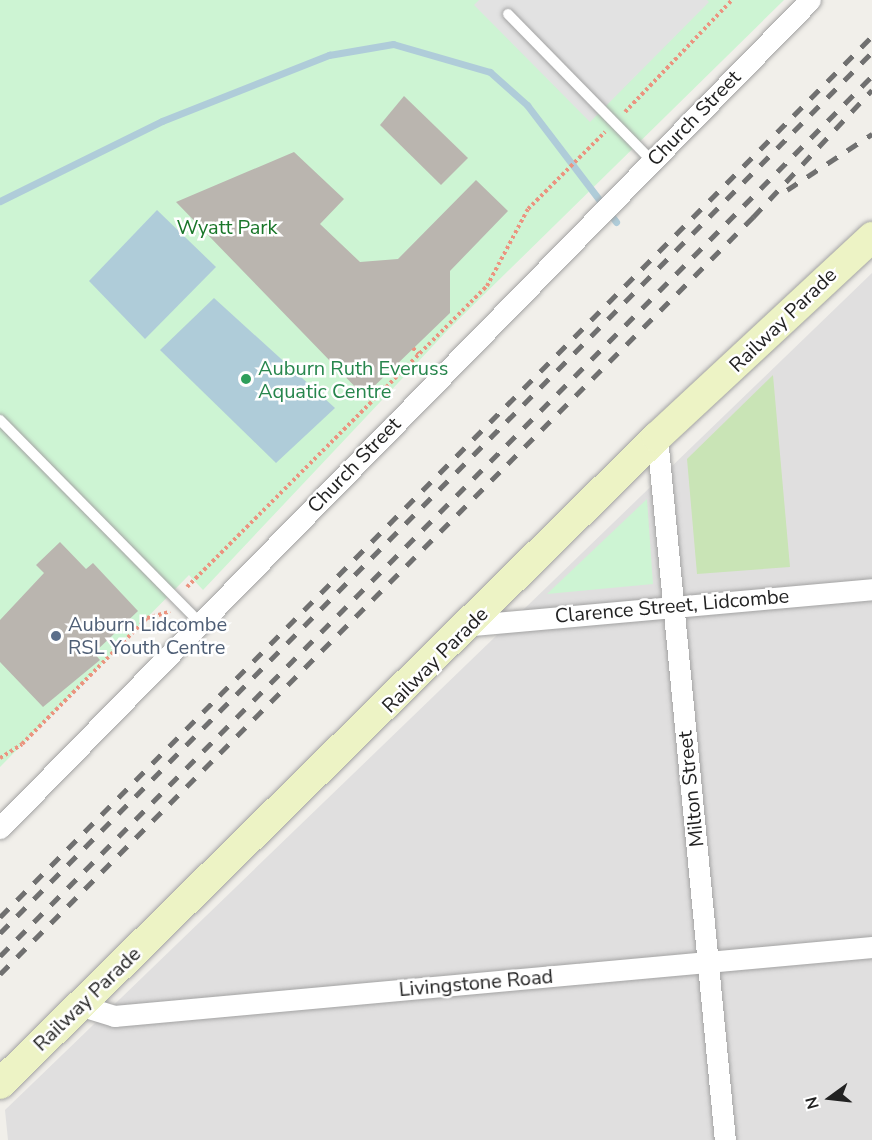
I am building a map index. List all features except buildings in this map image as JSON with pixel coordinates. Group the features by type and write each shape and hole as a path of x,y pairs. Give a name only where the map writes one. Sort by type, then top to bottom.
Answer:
{"street":[{"name":"Church Street","path":"0,828 810,0"},
{"name":"Railway Parade","path":"0,1084 472,625 657,437 872,237"},
{"name":"Milton Street","path":"657,437 725,1140"},
{"name":"Clarence Street, Lidcombe","path":"472,625 673,605 872,589"},
{"name":"Livingstone Road","path":"82,1006 114,1016 872,946"}],"lane":[{"path":"508,14 652,161"},
{"path":"0,420 200,623"}],"path":[{"path":"0,758 22,744 147,618 181,603 188,583 487,286 528,209 616,122 732,0"},
{"path":"413,348 418,354"}],"shaded area":[{"path":"479,0 707,0 709,2 590,122 474,5"},
{"path":"872,273 872,1140 8,1140 5,1110"}],"green space":[{"name":"Wyatt Park","path":"0,0 784,0 447,331 203,590 189,575 0,767"},
{"path":"773,375 790,567 697,574 687,459"},
{"path":"647,499 653,584 547,594"}],"water":[{"path":"157,210 216,267 145,339 89,281"},
{"name":"Auburn Ruth Everuss Aquatic Centre","path":"214,298 335,408 276,463 160,350"}],"waterway":[{"path":"0,201 162,121 329,55 393,44 490,72 527,105 616,222"}],"railway":[{"path":"0,917 872,36"},
{"path":"0,933 872,52"},
{"path":"0,956 872,76"},
{"path":"0,974 753,217 872,90"},
{"path":"787,190 872,134"}],"place":[{"name":"Auburn Ruth Everuss Aquatic Centre","path":"246,379"},
{"name":"Auburn Lidcombe RSL Youth Centre","path":"56,636"}]}
